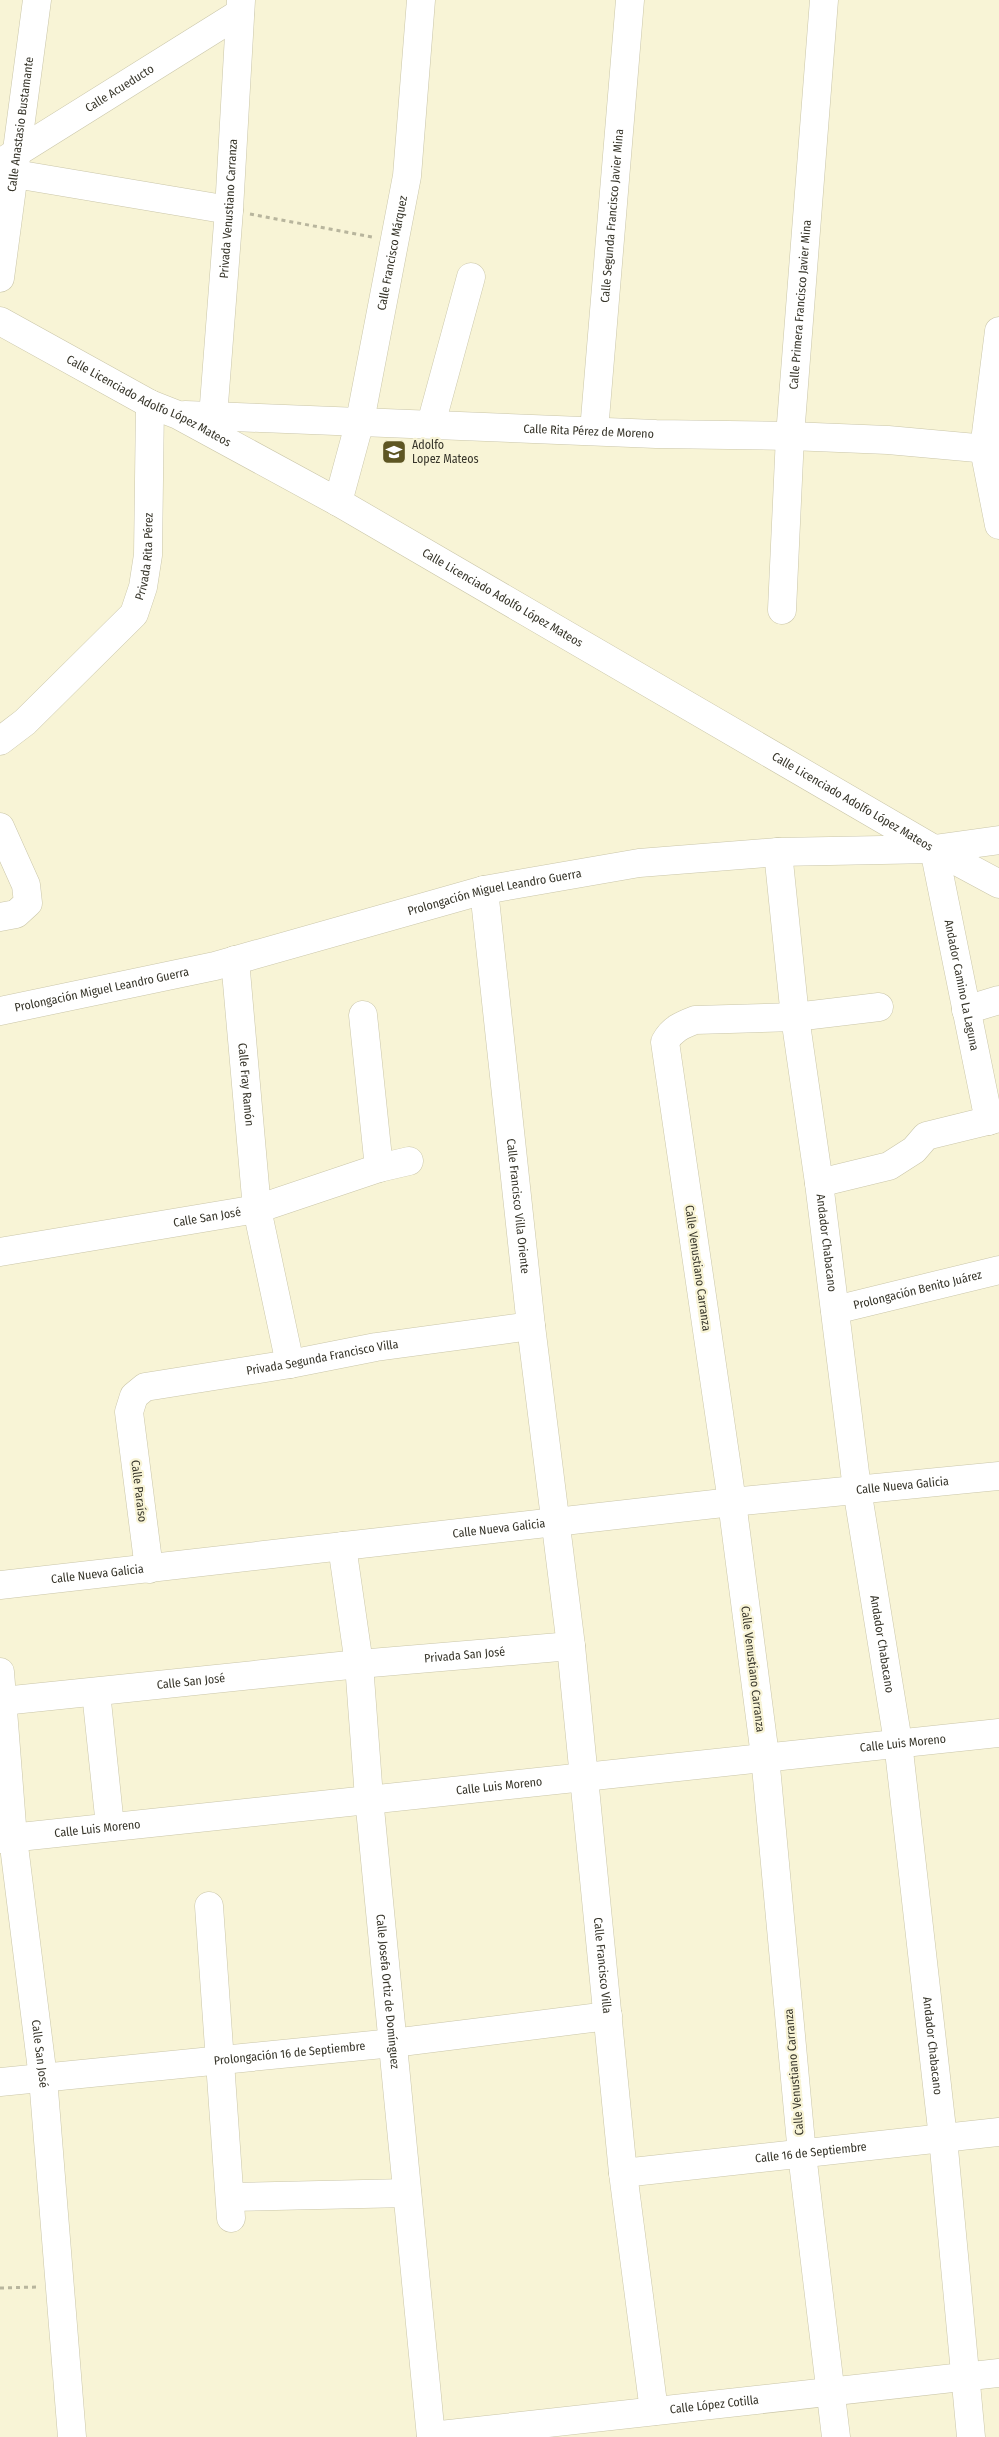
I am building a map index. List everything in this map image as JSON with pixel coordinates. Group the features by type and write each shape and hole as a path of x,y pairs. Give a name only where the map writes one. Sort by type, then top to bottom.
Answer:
{"street":[{"name":"Calle Anastasio Bustamante","path":"0,278 11,163 37,0"},
{"name":"Calle Francisco Márquez","path":"338,502 360,421 407,176 421,0"},
{"name":"Calle Segunda Francisco Javier Mina","path":"594,431 630,0"},
{"name":"Calle Primera Francisco Javier Mina","path":"782,610 790,436 824,0"},
{"name":"Calle Acueducto","path":"11,163 240,6"},
{"name":"Privada Venustiano Carranza","path":"213,417 229,210 240,6"},
{"path":"11,163 229,210"},
{"path":"431,424 471,277"},
{"name":"Calle Licenciado Adolfo López Mateos","path":"0,321 150,404 178,415 338,502 934,849 999,884"},
{"path":"999,331 991,449 999,525"},
{"name":"Privada Rita Pérez","path":"0,741 25,722 134,614 143,587 148,555 150,404"},
{"name":"Calle Rita Pérez de Moreno","path":"178,415 888,440 991,449"},
{"path":"0,827 26,885 28,903 16,914 0,917"},
{"name":"Prolongación Miguel Leandro Guerra","path":"0,1011 235,960 484,890 638,863 778,852 934,849 999,840"},
{"name":"Andador Camino La Laguna","path":"934,849 966,1010 994,1120"},
{"name":"Andador Chabacano","path":"778,852 795,1016 819,1183 857,1489 898,1742 943,2138 970,2437"},
{"name":"Calle Francisco Villa Oriente","path":"484,890 554,1522"},
{"name":"Calle Fray Ramón","path":"235,960 257,1209 290,1364"},
{"path":"966,1010 999,1000"},
{"name":"Calle Venustiano Carranza","path":"836,2437 802,2154 765,1756 732,1502 666,1042 670,1034 681,1025 694,1020 795,1016 879,1007"},
{"path":"364,1015 379,1168"},
{"path":"819,1183 889,1166 914,1150 926,1136 994,1120"},
{"name":"Calle San José","path":"0,1252 257,1209 379,1168 409,1161"},
{"name":"Prolongación Benito Juárez","path":"835,1310 999,1270"},
{"name":"Privada Segunda Francisco Villa","path":"129,1412 134,1396 145,1387 290,1364 376,1347 531,1326"},
{"name":"Calle Paraíso","path":"129,1412 149,1569"},
{"name":"Calle Nueva Galicia","path":"0,1585 732,1502 999,1476"},
{"name":"Calle Francisco Villa","path":"554,1522 571,1646 624,2173 654,2411"},
{"name":"Calle Josefa Ortiz de Domínguez","path":"342,1546 359,1664 369,1798 431,2436"},
{"name":"Privada San José","path":"359,1664 571,1646"},
{"name":"Calle San José","path":"3,1701 359,1664"},
{"name":"Calle San José","path":"0,1672 3,1701 6,1838 43,2078 58,2287 72,2437"},
{"path":"96,1692 110,1826"},
{"name":"Calle Luis Moreno","path":"6,1838 584,1775 999,1733"},
{"path":"209,1906 230,2207 407,2193"},
{"name":"Prolongación 16 de Septiembre","path":"0,2082 393,2043 608,2016"},
{"name":"Calle 16 de Septiembre","path":"624,2173 999,2132"},
{"name":"Calle López Cotilla","path":"431,2436 999,2373"}],"path":[{"path":"229,210 395,241"},
{"path":"0,2288 58,2287"}],"place":[{"name":"Adolfo Lopez Mateos","path":"394,452"}]}
